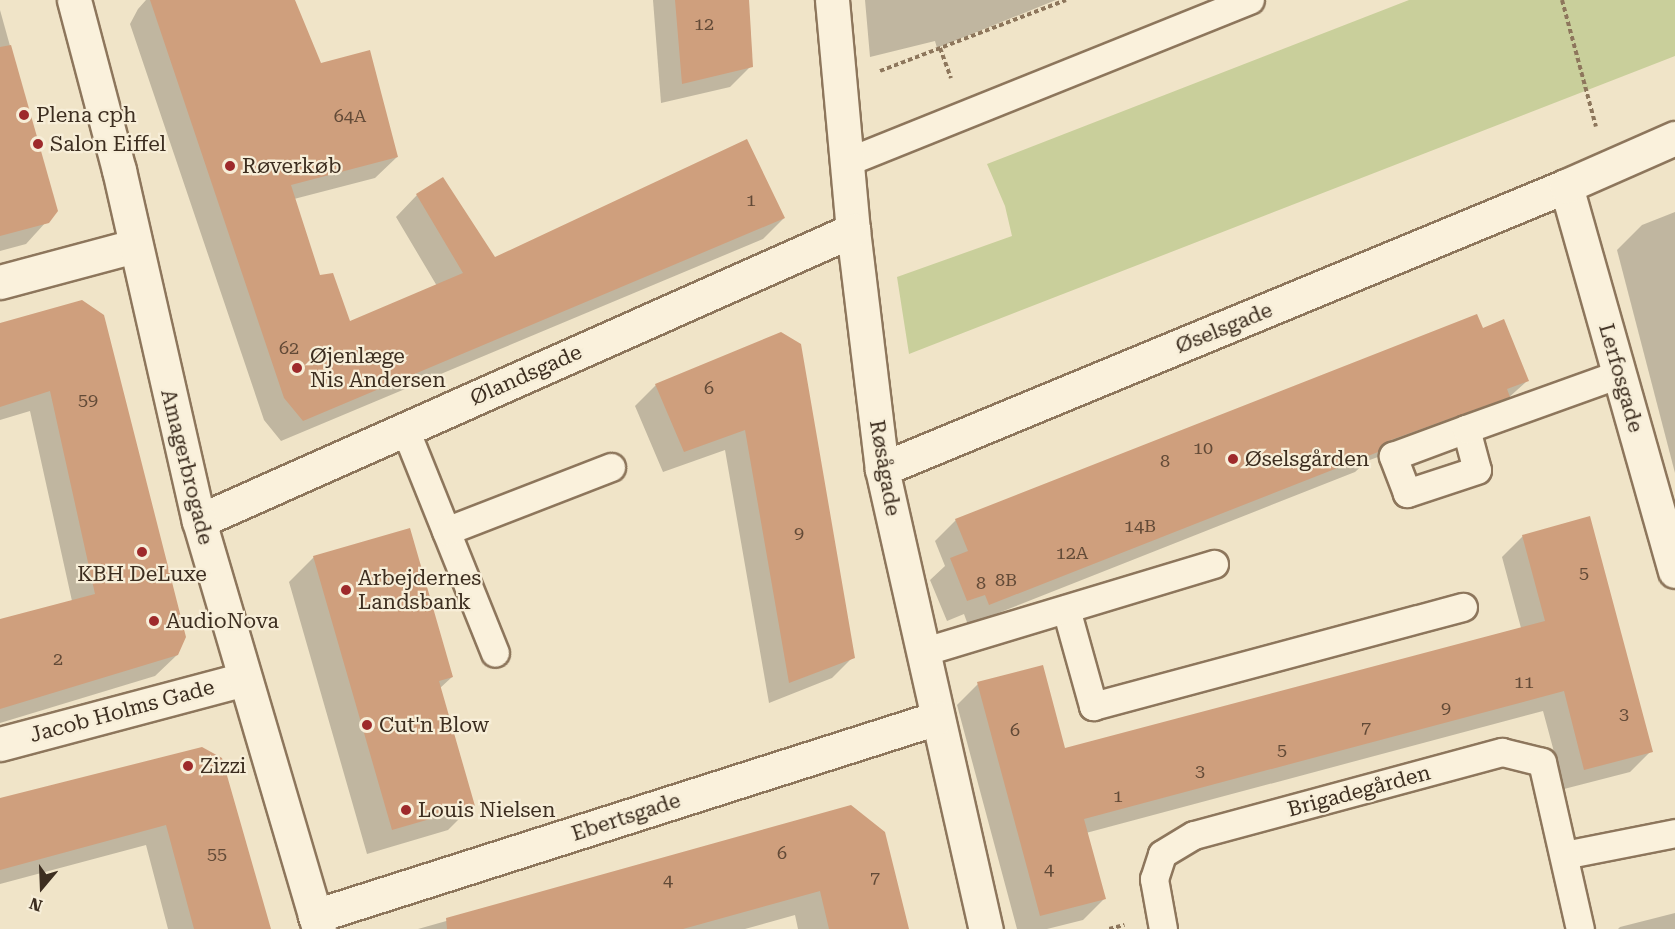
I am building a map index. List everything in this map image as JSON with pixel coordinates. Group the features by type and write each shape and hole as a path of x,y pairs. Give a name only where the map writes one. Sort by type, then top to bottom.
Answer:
{"street":[{"name":"Amagerbrogade","path":"74,0 119,170 134,246 199,521 317,922"},
{"name":"Røsågade","path":"832,0 849,161 853,230 882,470 986,929"},
{"name":"Øselsgade","path":"882,470 1566,186 1675,138"},
{"name":"Lerfosgade","path":"1566,186 1675,571"},
{"name":"Ølandsgade","path":"199,521 853,230"},
{"path":"0,282 134,246"},
{"name":"Jacob Holms Gade","path":"0,744 245,679"},
{"name":"Ebertsgade","path":"317,922 937,718"}],"lane":[{"path":"849,161 1250,0"},
{"path":"1466,429 1619,374"},
{"path":"405,429 495,653"},
{"path":"446,531 611,467"},
{"path":"922,652 1214,564"},
{"path":"1066,609 1093,706 1462,607"},
{"name":"Brigadegården","path":"1163,929 1154,879 1162,854 1194,835 1502,752 1542,762 1580,929"},
{"path":"1564,855 1675,833"}],"path":[{"path":"873,74 1066,0"},
{"path":"1562,0 1607,166"}],"green space":[{"path":"1409,0 1675,0 1675,56 909,354 897,277 1012,236 1005,206 987,164"}],"building":[{"path":"150,0 295,0 321,63 370,50 398,157 291,185 320,275 333,273 350,321 463,273 416,194 443,177 495,257 747,139 785,218 303,421 284,398"},
{"path":"675,0 749,0 753,67 682,84"},
{"path":"11,45 58,211 49,223 0,236 0,47"},
{"path":"82,300 104,315 186,637 178,655 0,709 0,619 95,594 50,391 0,407 0,323"},
{"name":"Øselsgården","path":"1477,314 1483,328 1504,319 1529,381 1507,389 1510,397 1388,441 1378,452 989,605 985,595 967,601 950,558 968,551 955,519"},
{"path":"781,332 801,344 855,658 789,683 745,430 684,452 655,384"},
{"path":"1590,516 1653,752 1584,770 1564,691 1084,819 1106,899 1040,916 977,682 1043,665 1065,748 1545,621 1522,535"},
{"path":"410,528 453,677 439,681 475,806 392,830 313,556"},
{"path":"202,747 222,758 271,929 194,929 166,825 0,870 0,798"},
{"path":"851,805 885,832 909,929 829,929 820,891 683,929 447,929 446,918"}],"place":[{"name":"Plena cph","path":"24,115"},
{"name":"Salon Eiffel","path":"38,144"},
{"name":"Røverkøb","path":"230,166"},
{"name":"Øjenlæge Nis Andersen","path":"297,368"},
{"name":"Øselsgården","path":"1233,459"},
{"name":"KBH DeLuxe","path":"142,552"},
{"name":"Arbejdernes Landsbank","path":"346,590"},
{"name":"AudioNova","path":"154,621"},
{"name":"Cut'n Blow","path":"367,725"},
{"name":"Zizzi","path":"188,766"},
{"name":"Louis Nielsen","path":"406,810"}]}
